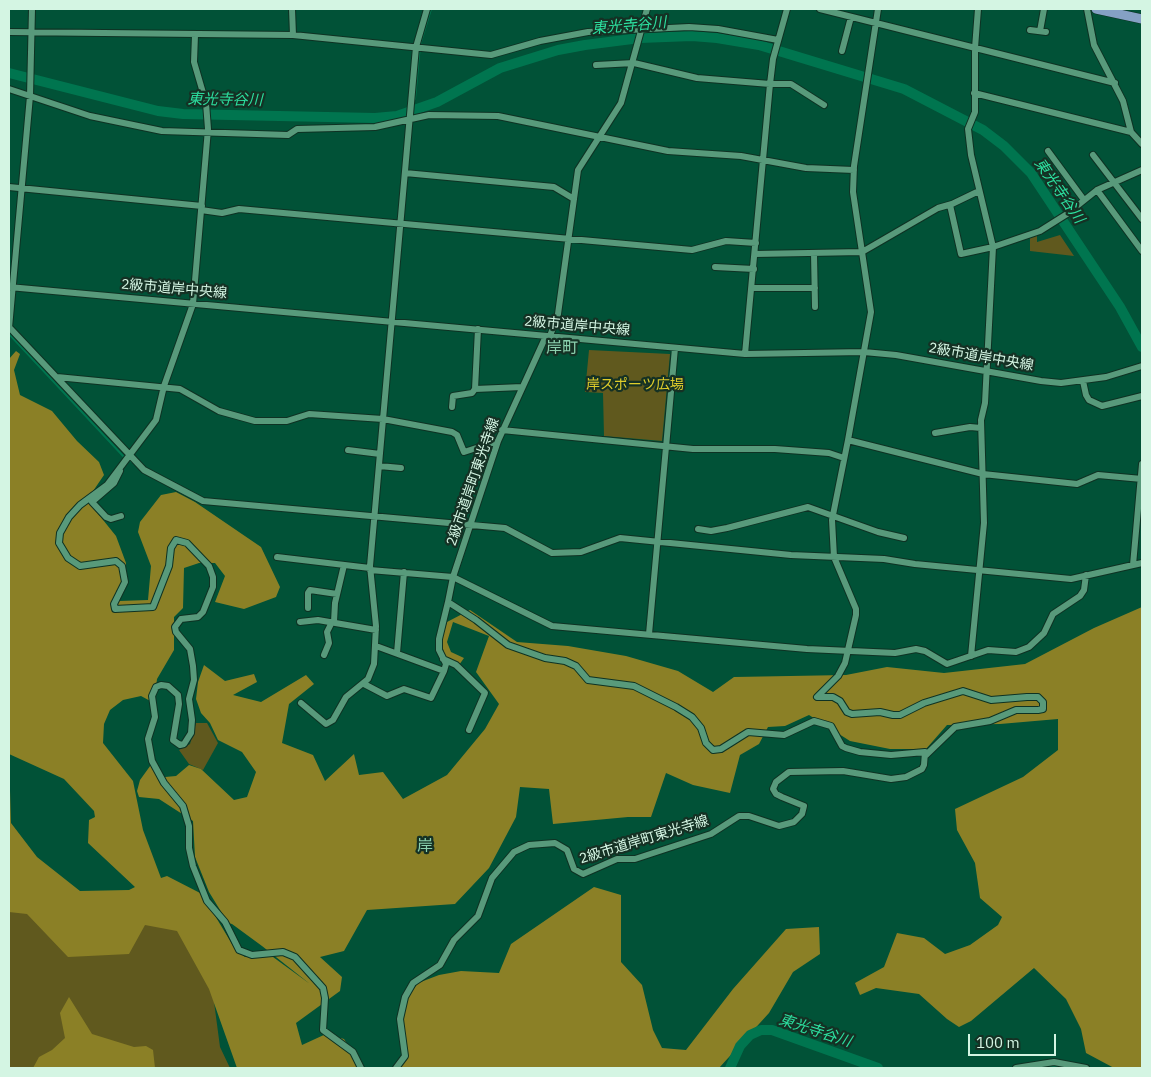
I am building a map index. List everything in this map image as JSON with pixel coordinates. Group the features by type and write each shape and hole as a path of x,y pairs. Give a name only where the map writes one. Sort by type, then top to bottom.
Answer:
{"main road":[{"path":"1096,9 1142,18"}],"street":[{"path":"32,9 33,32 30,96 11,287 9,328 58,377 126,458 144,470 202,501 505,528 552,553 581,552 620,538 834,557 884,559 978,571 1071,579 1142,563"},
{"path":"292,9 293,35"},
{"path":"301,703 326,724 333,720 346,697 368,679 374,664 376,630 370,569 374,517 416,47 427,9"},
{"name":"2級市道岸町東光寺線","path":"444,671 446,664 440,650 439,639 453,577 498,440 522,386 558,314 578,170 621,103 634,63 647,9"},
{"path":"745,354 770,84 773,59 786,9"},
{"path":"820,9 1115,84"},
{"path":"448,602 476,620 508,645 545,658 565,661 576,666 588,680 634,686 676,706 692,717 701,728 706,743 713,750 721,749 748,732 784,735 814,721 824,722 831,726 842,746 846,748 860,752 891,755 925,752 925,756 955,727 990,721 1016,710 1038,710 1043,708 1043,702 1038,697 991,700 964,691 924,703 900,715 880,712 852,714 847,712 840,701 833,697 817,697 838,676 848,650 856,609 834,557 833,514 871,312 853,192 854,170 878,9"},
{"path":"971,656 984,524 981,428 993,248 970,155 968,129 973,119 978,9"},
{"path":"1030,30 1043,32 1044,9"},
{"path":"1087,9 1094,46 1123,101 1131,132 1142,144"},
{"path":"842,51 850,17"},
{"path":"9,32 195,36 293,35 491,55 566,35 641,33 689,27 718,29 777,44"},
{"path":"195,36 195,72 206,103 208,130 193,304 164,386 156,420 106,484 68,517 60,533 59,543 68,558 80,566 116,561 122,566 125,582 114,604 115,609 154,607 169,566 171,548 176,540 187,543 209,566 213,577 213,587 203,612 198,616 181,619 175,627 176,632 190,649 193,666 194,680 189,699 192,720 191,733 184,744 180,745 172,740 178,715 178,695 168,686 161,685 156,687 152,696 154,717 148,739 152,761 164,782 183,806 189,826 189,848 193,866 207,900 225,922 238,950 252,955 283,952 295,957 323,988 326,1003 323,1030 353,1052 361,1068"},
{"path":"596,65 634,63 697,78 791,84 824,105"},
{"path":"9,89 90,116 146,129 208,130 288,135 297,129 375,127 429,115 498,116 597,138 668,151 763,159 806,168 854,170"},
{"path":"974,93 1131,132"},
{"path":"1048,152 1084,200"},
{"path":"1093,155 1142,219"},
{"path":"950,205 961,254 993,248 1040,231 1067,214 1097,190 1142,170"},
{"path":"405,173 554,187 574,199"},
{"path":"9,188 201,208 222,213 239,209 692,250 726,242 756,243"},
{"path":"1097,190 1142,251"},
{"path":"755,254 862,252 938,208 950,205 979,191"},
{"path":"814,253 815,307"},
{"path":"715,267 754,269"},
{"name":"2級市道岸中央線","path":"11,287 745,354 864,352 896,354 1041,381 1083,382 1142,366"},
{"path":"752,288 815,288"},
{"path":"452,407 453,396 472,393 475,389 478,329"},
{"path":"649,634 675,348"},
{"path":"58,377 180,389 219,411 255,421 287,421 309,414 384,419 452,432 457,435 464,452 498,440"},
{"path":"1083,382 1089,400 1102,406 1142,396"},
{"path":"475,389 522,386"},
{"path":"935,433 970,427 981,428"},
{"path":"502,430 667,446 775,449 829,453 844,458"},
{"path":"848,440 983,474 1077,484 1098,475 1142,479"},
{"path":"348,450 380,454"},
{"path":"121,516 111,519 106,517 92,502 114,483 126,458"},
{"path":"1133,565 1142,464"},
{"path":"379,466 401,468"},
{"path":"698,529 727,528 803,507 833,514 878,532 904,538"},
{"path":"277,557 453,577 552,626 807,649 895,653 916,649 925,651 948,664 988,650 1016,652 1029,647 1044,633 1053,614 1080,596 1084,590 1086,575"},
{"path":"324,655 329,643 327,632 333,622 344,565"},
{"path":"397,654 404,572"},
{"path":"308,608 308,593 310,590 337,594"},
{"path":"300,622 318,620 376,630"},
{"path":"364,684 387,696 404,689 431,698 444,671 376,646"},
{"path":"443,659 456,665 485,693 469,730"},
{"name":"2級市道岸町東光寺線","path":"396,1068 405,1056 400,1018 405,997 414,983 434,971 440,965 454,940 478,916 492,878 514,852 529,845 555,843 567,850 574,869 583,874 617,859 635,859 711,834 739,816 786,826 800,817 804,811 801,803 776,794 774,789 776,782 789,772 844,771 891,779 899,778 922,769 925,756"},
{"path":"1016,1068 1054,1062 1086,1068"}],"green space":[{"path":"1037,235 1037,242 1060,235 1074,256 1030,251 1030,237"},
{"name":"岸スポーツ広場","path":"589,350 670,354 662,441 604,436 603,393 585,392"},
{"path":"196,723 207,723 218,743 203,770 189,764 179,750 190,744"},
{"path":"9,869 96,930 160,911 207,949 220,1047 230,1068 9,1068"}],"shaded area":[{"path":"16,351 20,354 14,370 20,395 52,411 77,441 99,462 104,475 87,500 116,536 126,563 126,584 116,591 119,601 148,600 151,566 138,532 140,522 161,495 176,492 195,502 261,547 280,587 276,597 244,609 215,602 225,576 215,563 199,563 184,568 183,608 174,617 174,650 157,679 154,703 141,696 123,700 110,710 104,724 103,743 133,781 143,830 161,878 167,876 202,894 235,949 245,957 273,957 310,984 262,946 228,923 209,892 195,857 193,821 159,799 139,797 137,791 140,780 153,762 165,777 176,776 189,765 201,769 234,800 247,797 256,772 242,752 218,740 210,723 201,713 196,699 198,682 204,665 225,681 254,674 257,682 233,695 261,702 306,675 314,684 289,704 282,743 313,755 325,781 354,754 359,775 383,772 403,799 447,775 485,729 499,704 476,672 489,636 453,622 447,642 451,652 464,658 459,665 445,656 441,642 447,622 470,610 517,642 568,646 626,656 678,671 713,692 734,677 846,675 887,667 944,673 1025,664 1094,628 1142,607 1142,1068 1114,1068 1086,1053 1081,1029 1066,999 1034,968 971,1021 959,1027 919,994 876,988 860,995 855,983 884,967 897,933 924,938 945,954 970,945 998,925 1002,917 980,898 975,863 957,830 955,809 1023,777 1058,750 1058,719 1000,724 947,725 926,749 890,749 850,741 809,715 785,726 768,727 759,744 740,755 730,793 693,785 666,773 651,817 628,817 553,824 549,789 520,787 516,817 489,868 455,904 367,910 344,951 320,957 342,977 340,991 296,1023 302,1045 326,1034 344,1039 362,1068 237,1068 209,989 177,931 145,925 129,954 68,957 27,914 9,912 9,758 11,823 37,857 80,891 129,890 135,887 88,843 89,820 95,817 94,811 64,779 9,754 9,359"},
{"path":"594,887 621,895 621,962 642,985 653,1030 662,1048 686,1050 733,989 786,929 819,927 820,954 793,972 769,1013 719,1068 395,1068 406,1058 399,1040 399,1009 418,983 439,975 461,971 499,973 511,944"},
{"path":"69,997 92,1034 134,1047 146,1046 153,1050 155,1068 33,1068 39,1057 52,1050 65,1038 60,1013"}],"waterway":[{"path":"415,99 420,45 431,9"},
{"name":"東光寺谷川","path":"9,73 158,111 183,114 375,118 397,116 437,102 500,68 558,50 640,38 692,36 759,45 904,89 983,130 1004,146 1031,173 1120,307 1142,347"},
{"path":"9,334 124,457 132,462"},
{"name":"東光寺谷川","path":"730,1068 740,1046 750,1035 761,1030 772,1030 878,1068"}],"district":[{"name":"岸町","path":"562,348"},
{"name":"岸","path":"425,846"}]}
